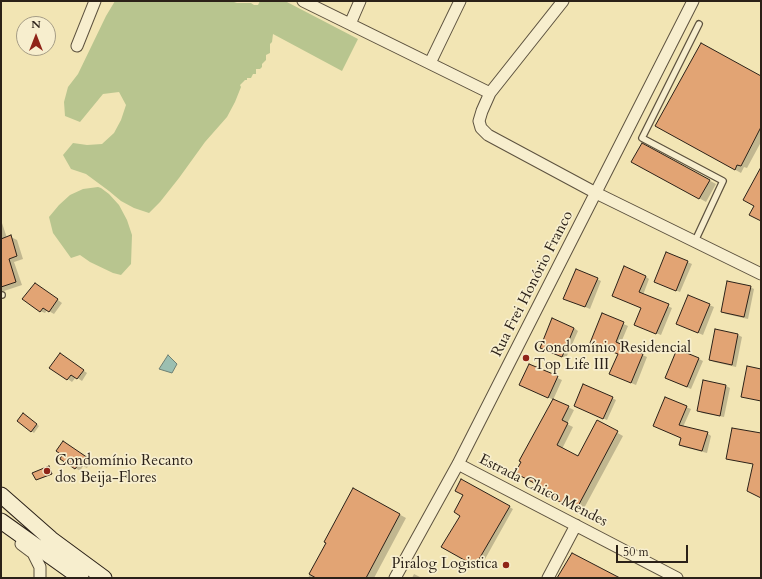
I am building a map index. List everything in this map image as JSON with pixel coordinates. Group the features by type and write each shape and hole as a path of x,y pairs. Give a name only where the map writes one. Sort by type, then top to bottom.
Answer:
{"main road":[{"path":"1,495 51,538 104,578"},
{"path":"1,521 81,578"}],"street":[{"path":"76,46 95,1"},
{"path":"303,1 490,93"},
{"path":"350,24 360,1"},
{"path":"430,64 460,1"},
{"path":"563,1 490,93 479,121 481,128 488,135 596,193 761,274"},
{"name":"Rua Frei Honório Franco","path":"395,578 458,464 693,1"},
{"name":"Estrada Chico Mendes","path":"458,464 678,578"},
{"path":"548,578 576,525"},
{"path":"14,530 17,542 33,553 40,567 40,578"}],"lane":[{"path":"695,241 723,182 642,138 699,24"}],"green space":[{"path":"115,1 231,1 258,5 260,1 285,1 358,39 342,71 273,34 272,42 270,44 270,53 266,55 266,60 262,64 262,67 260,69 256,69 256,74 253,74 251,78 247,78 247,80 240,85 241,87 235,102 227,117 205,142 160,202 149,213 134,208 121,201 86,174 71,169 63,155 73,143 87,145 102,144 114,133 121,120 126,105 119,92 103,94 80,122 65,116 64,102 68,87 78,74 106,16"},
{"path":"98,187 109,194 119,205 127,220 132,235 131,264 121,275 113,273 90,262 80,255 71,258 53,233 49,217 59,205 70,195 83,189"}],"shaded area":[{"path":"168,355 177,364 172,373 159,369"}],"building":[{"path":"701,43 761,76 761,127 741,166 737,165 735,170 655,126"},
{"path":"642,143 710,180 699,199 631,162"},
{"path":"761,167 761,221 749,215 754,206 743,200"},
{"path":"11,235 17,256 9,259 16,282 1,287 1,239"},
{"path":"666,252 688,261 676,291 654,282"},
{"path":"624,266 646,276 639,292 669,304 656,334 634,325 641,308 612,296"},
{"path":"576,269 598,278 585,307 563,299"},
{"path":"727,281 751,286 744,317 721,312"},
{"path":"35,283 58,299 49,312 43,308 40,312 22,299"},
{"path":"688,295 710,304 698,333 676,324"},
{"path":"602,313 624,322 616,342 643,354 631,383 609,374 618,354 590,343"},
{"path":"552,318 574,328 562,357 540,348"},
{"path":"715,329 738,334 732,365 709,360"},
{"path":"677,349 699,358 687,387 665,378"},
{"path":"60,353 84,370 77,379 71,375 67,380 49,368"},
{"path":"529,364 558,376 548,398 519,385"},
{"path":"747,366 761,369 761,401 741,397"},
{"path":"703,380 726,385 720,416 697,411"},
{"path":"583,384 613,397 603,419 574,406"},
{"path":"665,397 687,406 679,425 708,432 702,451 679,445 681,438 653,426"},
{"path":"553,399 569,406 562,420 568,423 557,445 578,456 597,420 618,431 576,510 548,496 551,492 515,473 521,462 519,461"},
{"path":"23,413 37,424 31,432 17,421"},
{"path":"732,428 761,433 761,498 747,491 753,464 726,459"},
{"path":"63,441 88,458 82,467 79,464 75,469 60,459 62,455 56,451"},
{"path":"49,466 52,474 36,480 32,473"},
{"path":"461,479 510,506 475,566 441,547 460,516 454,512 463,495 455,491"},
{"path":"353,488 400,514 366,578 316,578 309,574 326,543 324,542"},
{"path":"572,553 620,578 557,578"}],"place":[{"name":"Condomínio Residencial Top Life III","path":"526,358"},
{"name":"Condomínio Recanto dos Beija-Flores","path":"47,471"},
{"name":"Piralog Logistica","path":"506,565"}]}
